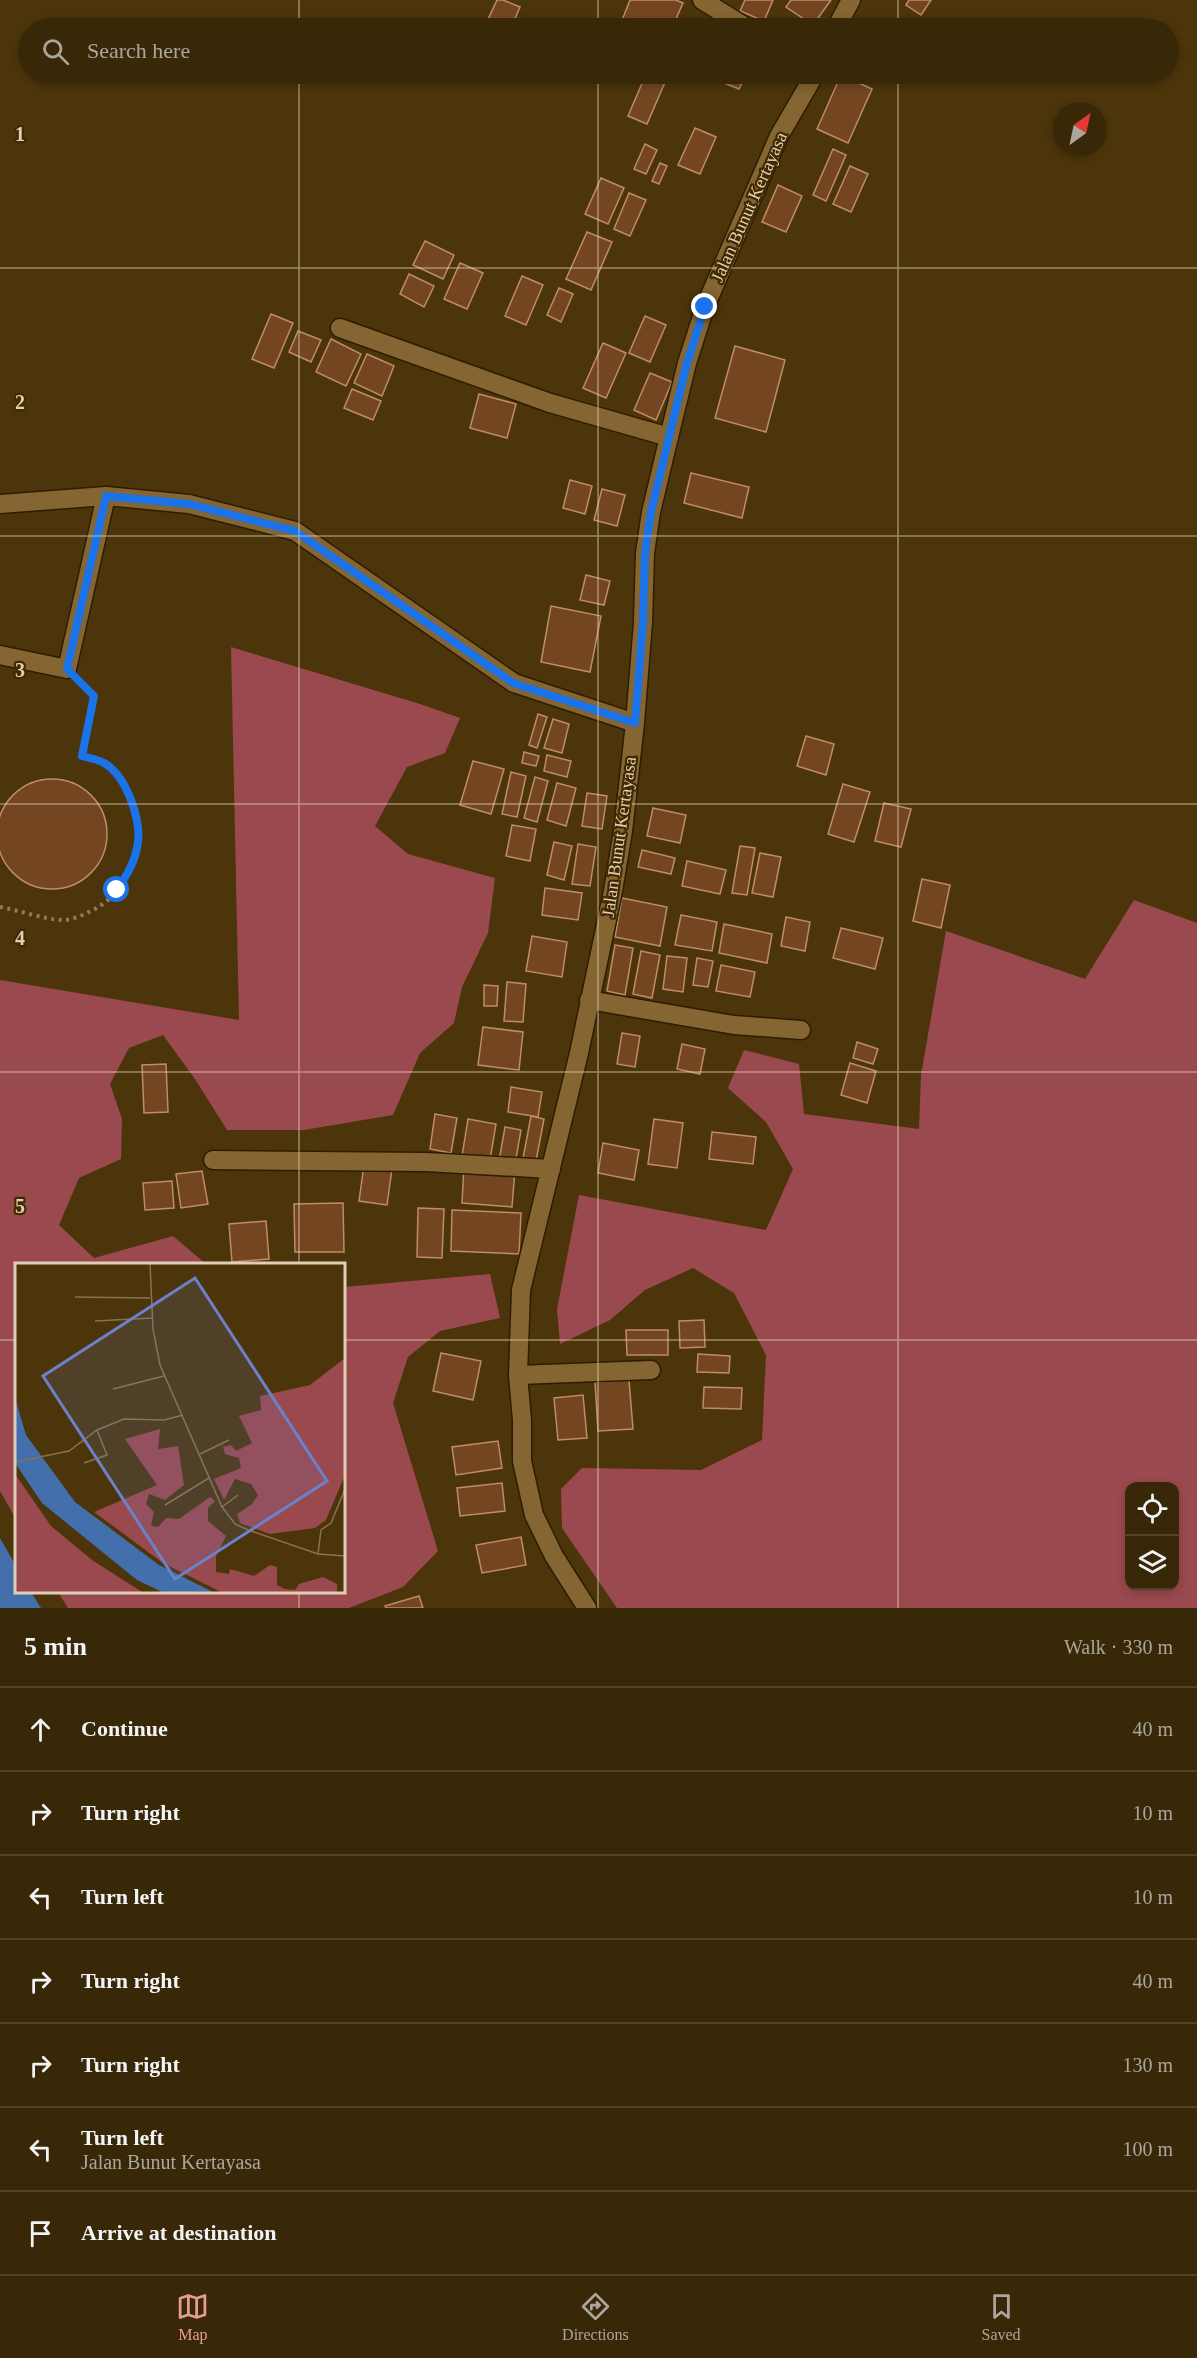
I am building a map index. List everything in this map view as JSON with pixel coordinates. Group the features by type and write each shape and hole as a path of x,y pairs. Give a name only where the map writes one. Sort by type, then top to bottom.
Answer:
{"street":[{"path":"702,0 731,18"},
{"path":"841,18 851,0"},
{"name":"Jalan Bunut Kertayasa","path":"587,1608 554,1556 534,1515 522,1461 522,1420 518,1375 521,1290 614,891 635,723 643,622 645,553 651,512 669,436 705,307 779,136 809,84"},
{"path":"340,328 550,403 669,436"},
{"path":"0,655 67,669 106,496"},
{"path":"0,504 106,496 189,504 295,531 513,683 635,723"},
{"path":"589,1000 734,1025 801,1030"},
{"path":"213,1160 426,1162 551,1168"},
{"path":"518,1375 651,1370"}],"path":[{"path":"0,907 63,920 78,917 100,906 117,890 131,869 138,845 136,820 130,795 115,772 104,762 82,756 94,696 67,669"}],"shaded area":[{"path":"231,647 460,718 445,753 407,767 375,826 408,854 495,878 488,933 462,987 454,1023 420,1053 393,1115 304,1130 227,1130 195,1079 163,1035 129,1048 110,1084 122,1119 121,1159 79,1178 59,1225 94,1258 173,1236 205,1263 15,1263 15,1517 0,1491 0,980 239,1020"},
{"path":"1134,900 1197,923 1197,1608 617,1608 562,1528 561,1489 582,1468 701,1470 762,1440 766,1355 734,1293 693,1268 645,1290 610,1320 560,1344 557,1309 579,1195 766,1230 793,1169 766,1122 728,1088 744,1050 799,1064 804,1114 919,1129 921,1075 946,931 1085,979"},
{"path":"490,1274 500,1318 440,1331 408,1357 393,1403 438,1551 403,1587 349,1608 68,1608 59,1593 345,1593 345,1287"}],"water":[{"path":"0,1538 15,1564 15,1593 32,1593 41,1608 0,1608"}],"building":[{"path":"497,0 520,7 515,18 489,18"},
{"path":"630,0 676,0 683,3 676,18 623,18"},
{"path":"745,0 773,0 765,18 757,18 740,11"},
{"path":"791,0 831,0 818,18 802,18 786,7"},
{"path":"909,0 931,0 921,15 906,5"},
{"path":"642,84 664,84 647,124 628,116"},
{"path":"727,84 741,84 739,89"},
{"path":"837,84 861,84 872,89 848,143 817,129"},
{"path":"695,128 716,137 700,174 678,165"},
{"path":"645,144 657,150 646,174 634,169"},
{"path":"833,149 846,155 826,201 813,195"},
{"path":"660,163 667,166 659,184 652,181"},
{"path":"850,166 868,174 851,212 833,204"},
{"path":"601,178 624,188 608,224 585,214"},
{"path":"778,185 802,196 786,232 762,222"},
{"path":"629,193 646,200 630,236 614,229"},
{"path":"587,232 612,242 591,290 566,279"},
{"path":"425,241 454,255 443,279 413,265"},
{"path":"460,263 483,273 467,309 444,299"},
{"path":"409,274 434,286 424,307 400,294"},
{"path":"522,276 543,285 526,325 505,316"},
{"path":"559,288 573,294 561,322 547,315"},
{"path":"271,314 293,323 274,368 252,359"},
{"path":"645,316 666,325 650,362 629,353"},
{"path":"298,331 321,340 311,362 289,352"},
{"path":"331,339 361,354 346,386 316,372"},
{"path":"603,343 626,353 606,398 583,388"},
{"path":"735,346 785,360 766,432 715,418"},
{"path":"367,354 394,366 382,396 354,383"},
{"path":"650,373 672,382 656,420 634,410"},
{"path":"352,389 381,401 373,420 344,408"},
{"path":"479,394 516,404 507,438 470,428"},
{"path":"691,473 749,487 742,518 684,503"},
{"path":"570,480 592,486 585,514 563,508"},
{"path":"602,489 625,495 617,526 594,520"},
{"path":"586,575 610,581 604,605 580,600"},
{"path":"551,606 601,616 590,672 541,662"},
{"path":"538,714 547,717 537,748 529,745"},
{"path":"553,719 569,724 562,753 544,748"},
{"path":"806,736 834,744 826,775 797,766"},
{"path":"524,752 539,756 536,766 522,763"},
{"path":"547,755 571,761 567,777 544,771"},
{"path":"473,761 504,769 491,814 460,805"},
{"path":"511,772 526,776 517,817 502,814"},
{"path":"535,777 548,781 537,822 524,818"},
{"path":"41,780 63,780 83,788 98,803 106,823 106,845 98,865 83,880 63,888 41,888 21,880 6,865 -1,848 -1,820 6,803 21,788"},
{"path":"557,783 576,788 566,826 547,820"},
{"path":"843,784 870,792 854,842 828,834"},
{"path":"587,793 607,796 602,829 582,826"},
{"path":"884,803 911,809 901,847 875,841"},
{"path":"653,808 686,815 680,843 647,836"},
{"path":"512,825 536,829 530,861 506,856"},
{"path":"554,842 572,846 564,880 547,875"},
{"path":"578,844 596,847 590,886 572,884"},
{"path":"740,846 755,848 747,895 732,893"},
{"path":"642,850 675,858 671,874 638,867"},
{"path":"760,853 781,857 773,897 752,893"},
{"path":"687,861 726,870 720,894 682,886"},
{"path":"922,879 950,885 941,928 913,921"},
{"path":"545,888 582,893 578,920 542,915"},
{"path":"622,898 667,907 660,946 615,937"},
{"path":"681,915 717,922 712,951 675,945"},
{"path":"786,917 810,922 805,951 781,946"},
{"path":"724,924 772,934 767,963 719,953"},
{"path":"841,928 883,938 875,969 833,958"},
{"path":"532,936 567,942 562,977 526,971"},
{"path":"615,945 633,948 625,995 607,991"},
{"path":"641,951 660,955 652,998 633,994"},
{"path":"667,956 687,958 683,992 663,989"},
{"path":"697,958 713,961 708,987 693,985"},
{"path":"721,965 755,972 750,997 716,991"},
{"path":"507,982 526,984 523,1022 504,1021"},
{"path":"484,985 498,986 497,1006 484,1006"},
{"path":"483,1027 523,1032 519,1070 478,1065"},
{"path":"622,1033 640,1036 635,1067 617,1064"},
{"path":"857,1042 878,1049 873,1064 853,1058"},
{"path":"682,1044 705,1049 700,1074 677,1069"},
{"path":"850,1063 876,1071 867,1103 841,1095"},
{"path":"166,1064 168,1112 144,1113 142,1065"},
{"path":"511,1087 542,1092 538,1117 508,1112"},
{"path":"435,1114 457,1118 451,1153 430,1149"},
{"path":"531,1116 544,1119 535,1166 522,1164"},
{"path":"468,1119 496,1124 490,1160 462,1156"},
{"path":"654,1119 683,1123 677,1168 648,1164"},
{"path":"505,1127 521,1130 515,1164 499,1161"},
{"path":"712,1132 756,1137 753,1164 709,1159"},
{"path":"603,1143 639,1150 634,1180 598,1173"},
{"path":"364,1165 392,1169 387,1205 359,1201"},
{"path":"464,1165 515,1169 512,1207 462,1203"},
{"path":"202,1171 208,1204 181,1208 176,1174"},
{"path":"172,1181 174,1208 145,1210 143,1183"},
{"path":"343,1203 344,1252 295,1252 294,1204"},
{"path":"418,1208 444,1209 442,1258 417,1257"},
{"path":"452,1210 521,1213 519,1254 451,1251"},
{"path":"266,1221 269,1259 232,1262 229,1224"},
{"path":"704,1320 705,1347 680,1348 679,1321"},
{"path":"626,1330 668,1330 668,1355 627,1355"},
{"path":"441,1353 481,1361 473,1400 433,1391"},
{"path":"698,1354 730,1356 729,1373 697,1372"},
{"path":"629,1380 633,1429 598,1431 595,1382"},
{"path":"704,1387 742,1388 741,1409 703,1408"},
{"path":"583,1395 587,1438 558,1440 554,1398"},
{"path":"498,1441 502,1468 456,1475 452,1447"},
{"path":"502,1483 505,1511 460,1516 457,1488"},
{"path":"521,1537 526,1565 482,1573 476,1545"},
{"path":"419,1596 423,1608 386,1608 385,1606"}],"route":[{"path":"117,890 131,869 138,845 136,820 130,795 115,772 104,762 82,756 94,696 67,669 106,496 189,504 295,531 513,683 635,723 643,622 645,553 651,512 687,363 705,307"}]}
